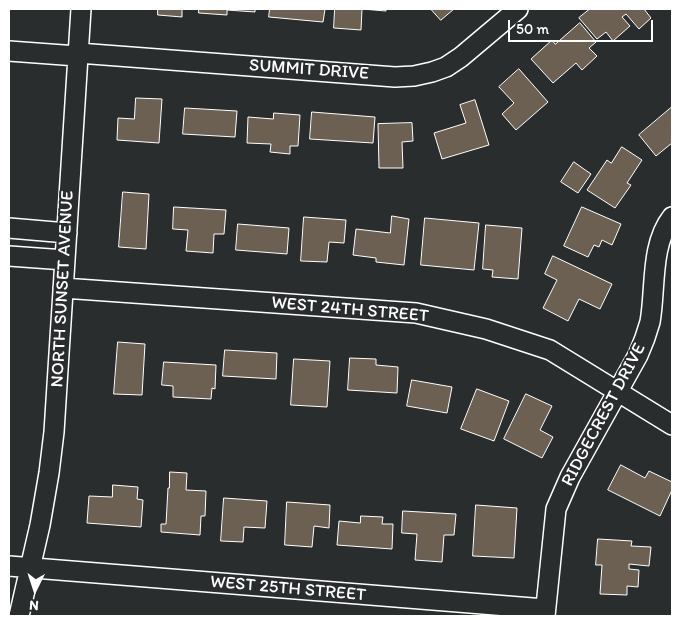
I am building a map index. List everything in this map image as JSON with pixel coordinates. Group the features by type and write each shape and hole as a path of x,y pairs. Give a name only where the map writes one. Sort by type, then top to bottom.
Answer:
{"street":[{"name":"NORTH SUNSET AVENUE","path":"20,616 41,516 54,432 81,9"},
{"name":"SUMMIT DRIVE","path":"9,51 395,77 414,76 446,67 461,57 518,9"},
{"name":"RIDGECREST DRIVE","path":"545,613 556,509 570,477 638,355 645,338 650,321 658,254 663,234 672,217"},
{"path":"9,228 67,233"},
{"path":"9,256 66,260"},
{"name":"WEST 24TH STREET","path":"64,288 416,312 486,329 550,350 672,425"},
{"name":"WEST 25TH STREET","path":"9,566 545,613"}],"building":[{"path":"158,9 182,9 182,17 158,15"},
{"path":"199,9 255,9 255,12 227,10 227,15 199,13"},
{"path":"270,9 325,9 323,22 269,17"},
{"path":"335,9 362,9 361,30 334,28"},
{"path":"362,9 386,9 386,11"},
{"path":"431,9 454,9 441,20"},
{"path":"590,9 644,9 651,18 639,29 626,14 622,17 630,26 613,41 606,32 597,39 579,18"},
{"path":"580,23 596,42 589,48 597,56 582,70 576,63 553,83 531,59 552,40 555,44"},
{"path":"519,69 548,102 516,130 502,114 514,103 499,87"},
{"path":"136,98 162,99 159,143 117,140 118,118 134,119"},
{"path":"475,100 489,145 442,159 434,133 466,123 460,105"},
{"path":"672,107 672,143 656,156 639,135"},
{"path":"185,108 237,111 235,137 183,134"},
{"path":"312,112 375,117 373,143 310,139"},
{"path":"274,113 300,115 298,146 290,146 290,154 270,152 271,144 247,143 248,117 273,119"},
{"path":"412,123 413,141 402,142 403,168 379,168 378,124"},
{"path":"622,147 642,160 627,183 631,185 615,208 587,190 607,160 611,163"},
{"path":"574,162 591,174 578,193 561,182"},
{"path":"123,192 149,194 146,249 119,247"},
{"path":"174,207 226,210 224,234 214,234 213,253 186,251 188,230 173,229"},
{"path":"582,207 621,224 612,245 602,240 599,247 594,245 588,257 564,246"},
{"path":"392,216 409,219 404,265 376,262 376,258 353,255 356,229 390,233"},
{"path":"304,217 346,220 344,243 329,242 327,262 301,261"},
{"path":"425,218 479,223 474,270 421,265"},
{"path":"238,224 289,228 287,254 236,250"},
{"path":"486,225 522,228 518,279 492,277 493,270 483,269"},
{"path":"553,256 612,284 600,309 579,299 568,321 543,308 557,280 545,274"},
{"path":"118,342 145,344 142,395 114,394"},
{"path":"225,350 277,353 276,379 223,376"},
{"path":"350,358 376,359 376,365 398,367 397,393 348,390"},
{"path":"294,359 330,361 327,407 291,405"},
{"path":"164,362 216,365 215,389 212,388 211,399 173,397 173,386 162,385"},
{"path":"412,380 452,387 447,413 407,406"},
{"path":"477,389 509,401 494,441 461,429"},
{"path":"526,394 552,406 540,430 553,437 542,458 504,439"},
{"path":"621,465 645,478 649,471 672,482 672,490 660,516 608,490"},
{"path":"170,472 187,473 186,490 206,491 205,516 201,516 200,535 161,532 161,524 166,524"},
{"path":"113,485 138,487 137,499 143,500 141,527 87,523 89,496 112,497"},
{"path":"224,498 267,501 265,528 244,527 243,542 221,541"},
{"path":"287,502 330,505 329,528 314,526 312,547 285,545"},
{"path":"476,505 517,508 514,558 473,556"},
{"path":"403,511 456,514 454,535 444,535 442,562 415,560 417,534 402,533"},
{"path":"361,516 383,517 382,524 393,524 392,549 337,545 339,521 360,523"},
{"path":"598,539 632,541 631,546 651,547 649,566 629,564 629,569 639,570 638,587 627,586 627,595 600,594 602,565 596,565"}]}
